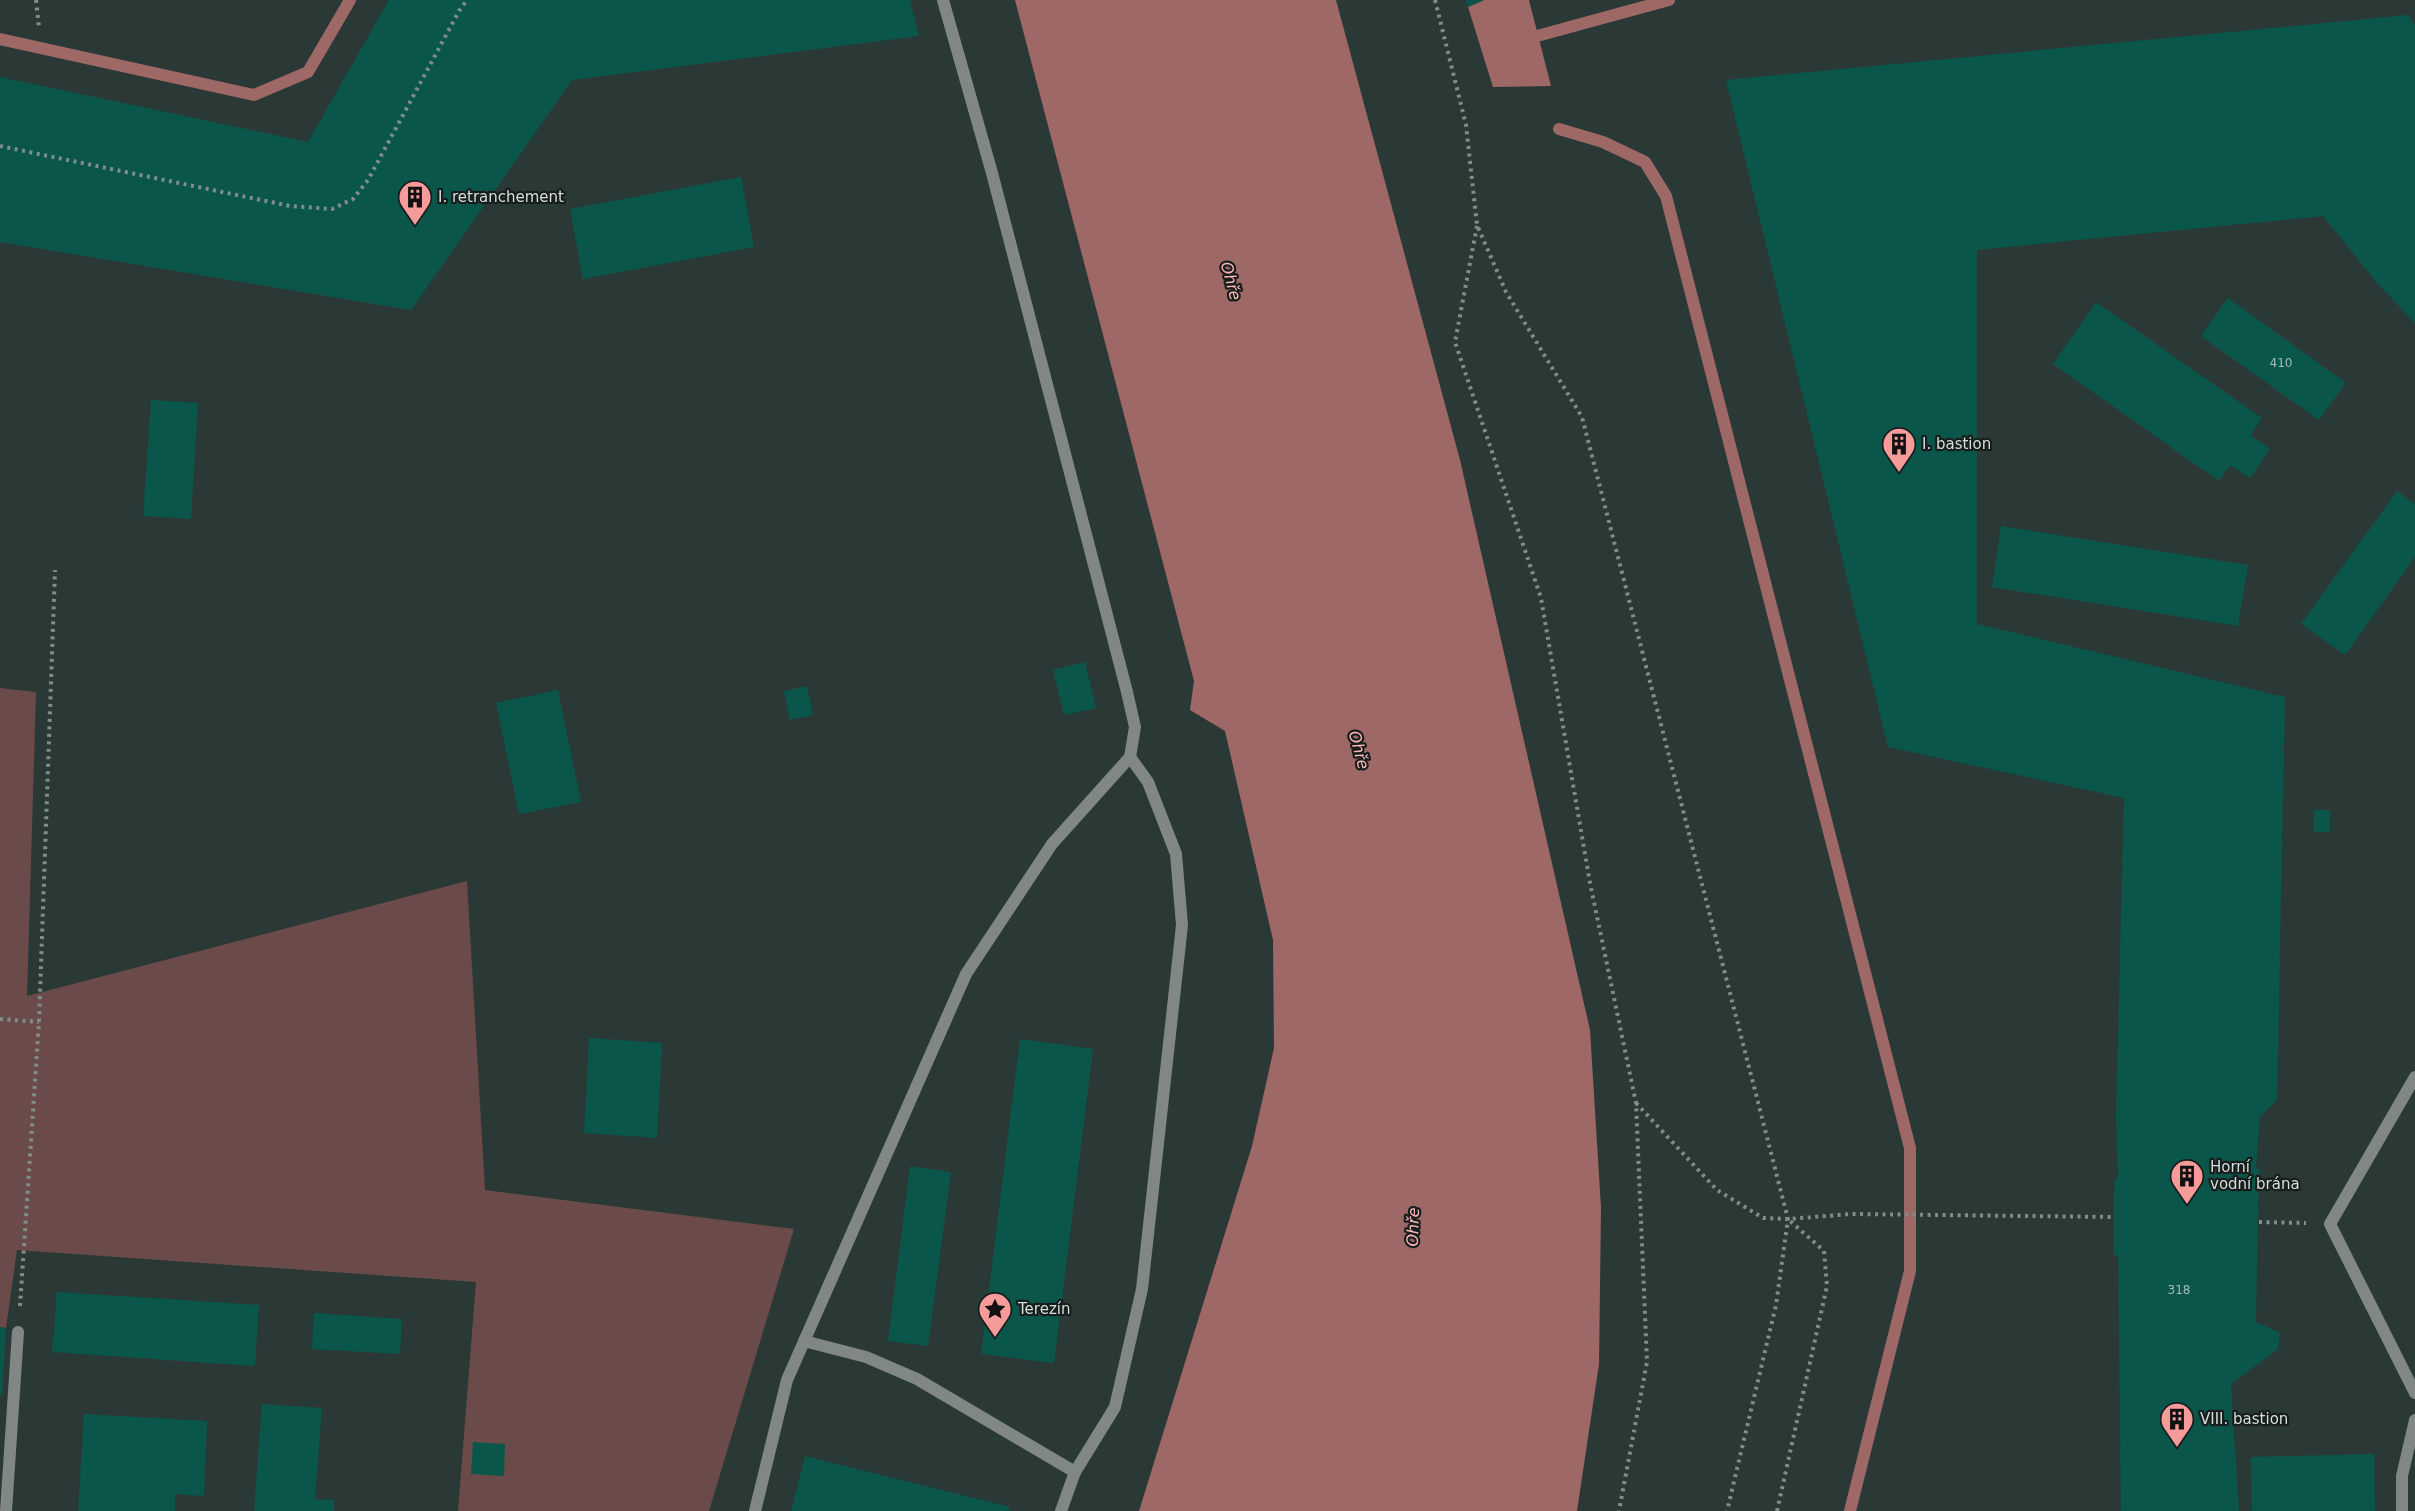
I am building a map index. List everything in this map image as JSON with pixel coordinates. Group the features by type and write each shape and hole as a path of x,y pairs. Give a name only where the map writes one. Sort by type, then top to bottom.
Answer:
{"street":[{"path":"755,1511 787,1380 966,974 1052,844 1130,757 1135,727 992,173 942,0"},
{"path":"1061,1511 1076,1472 1115,1407 1142,1289 1182,925 1176,855 1148,782 1130,757"},
{"path":"2415,1077 2330,1224 2415,1393"},
{"path":"6,1511 18,1332"},
{"path":"804,1341 866,1358 917,1379 1076,1472"},
{"path":"2402,1511 2402,1476 2415,1420"}],"path":[{"path":"36,0 39,27"},
{"path":"0,146 290,206 332,209 353,199 368,180 467,0"},
{"path":"1435,0 1466,125 1477,225 1455,342 1541,598 1590,884 1636,1103 1647,1362 1619,1511"},
{"path":"1477,225 1506,292 1582,417 1788,1219 1776,1305 1727,1511"},
{"path":"18,1332 39,1022 55,570"},
{"path":"0,1019 39,1022"},
{"path":"1636,1103 1717,1190 1763,1218 1788,1219 1851,1214 2115,1217"},
{"path":"1778,1511 1827,1286 1824,1251 1788,1219"},
{"path":"2259,1222 2330,1224"}],"shaded area":[{"path":"0,688 36,692 27,996 467,881 485,1190 794,1229 709,1511 458,1511 476,1282 17,1250 6,1328 0,1327"}],"water":[{"name":"Ohře","path":"1015,0 1336,0 1460,460 1590,1030 1601,1208 1599,1364 1577,1511 1139,1511 1252,1146 1274,1048 1273,940 1225,731 1190,710 1194,681"},
{"path":"1484,0 1529,0 1551,86 1493,87 1468,7"}],"building":[{"path":"389,0 910,0 919,36 572,80 411,310 0,242 0,77 308,142"},
{"path":"1466,0 1484,0 1468,7"},
{"name":"I. bastion","path":"2408,15 2415,26 2415,323 2377,283 2323,216 1977,250 1977,624 2285,697 2277,1100 2260,1117 2256,1169 2259,1168 2256,1322 2280,1333 2278,1349 2231,1384 2239,1511 2121,1511 2118,1255 2114,1255 2114,1193 2115,1178 2118,1178 2116,1116 2124,798 1888,747 1726,80"},
{"path":"741,177 754,247 583,279 570,209"},
{"path":"2228,298 2346,383 2319,420 2201,336"},
{"path":"2096,302 2262,418 2251,435 2270,449 2250,478 2230,465 2219,481 2053,364"},
{"path":"151,400 198,403 191,519 143,516"},
{"path":"2397,491 2415,504 2415,557 2345,655 2301,624"},
{"path":"2001,526 2248,565 2238,626 1992,587"},
{"path":"1085,662 1096,708 1064,715 1053,670"},
{"path":"807,686 813,715 790,720 784,691"},
{"path":"558,690 581,802 519,814 496,703"},
{"path":"2314,810 2330,810 2330,832 2314,832"},
{"path":"589,1038 662,1043 657,1138 584,1133"},
{"path":"1020,1039 1093,1049 1054,1363 981,1354"},
{"path":"910,1166 951,1172 928,1346 888,1341"},
{"path":"57,1292 259,1305 255,1366 52,1352"},
{"path":"314,1313 402,1319 400,1354 312,1349"},
{"path":"0,1327 6,1328 2,1395 0,1395"},
{"path":"262,1404 322,1408 315,1499 334,1500 334,1511 254,1511"},
{"path":"84,1414 207,1421 204,1496 175,1494 175,1511 78,1511"},
{"path":"473,1442 505,1444 504,1476 471,1474"},
{"path":"2374,1454 2375,1511 2252,1511 2251,1457"},
{"path":"805,1456 1010,1507 1009,1511 791,1511"}],"waterway":[{"path":"0,39 254,95 308,72 350,0"},
{"path":"1526,39 1669,0"},
{"path":"1559,129 1603,142 1645,162 1666,196 1910,1148 1910,1271 1850,1511"}],"place":[{"name":"I. retranchement","path":"415,226"},
{"name":"I. bastion","path":"1899,473"},
{"name":"Horní vodní brána","path":"2187,1205"},
{"name":"Terezín","path":"995,1338"},
{"name":"VIII. bastion","path":"2177,1448"}]}
